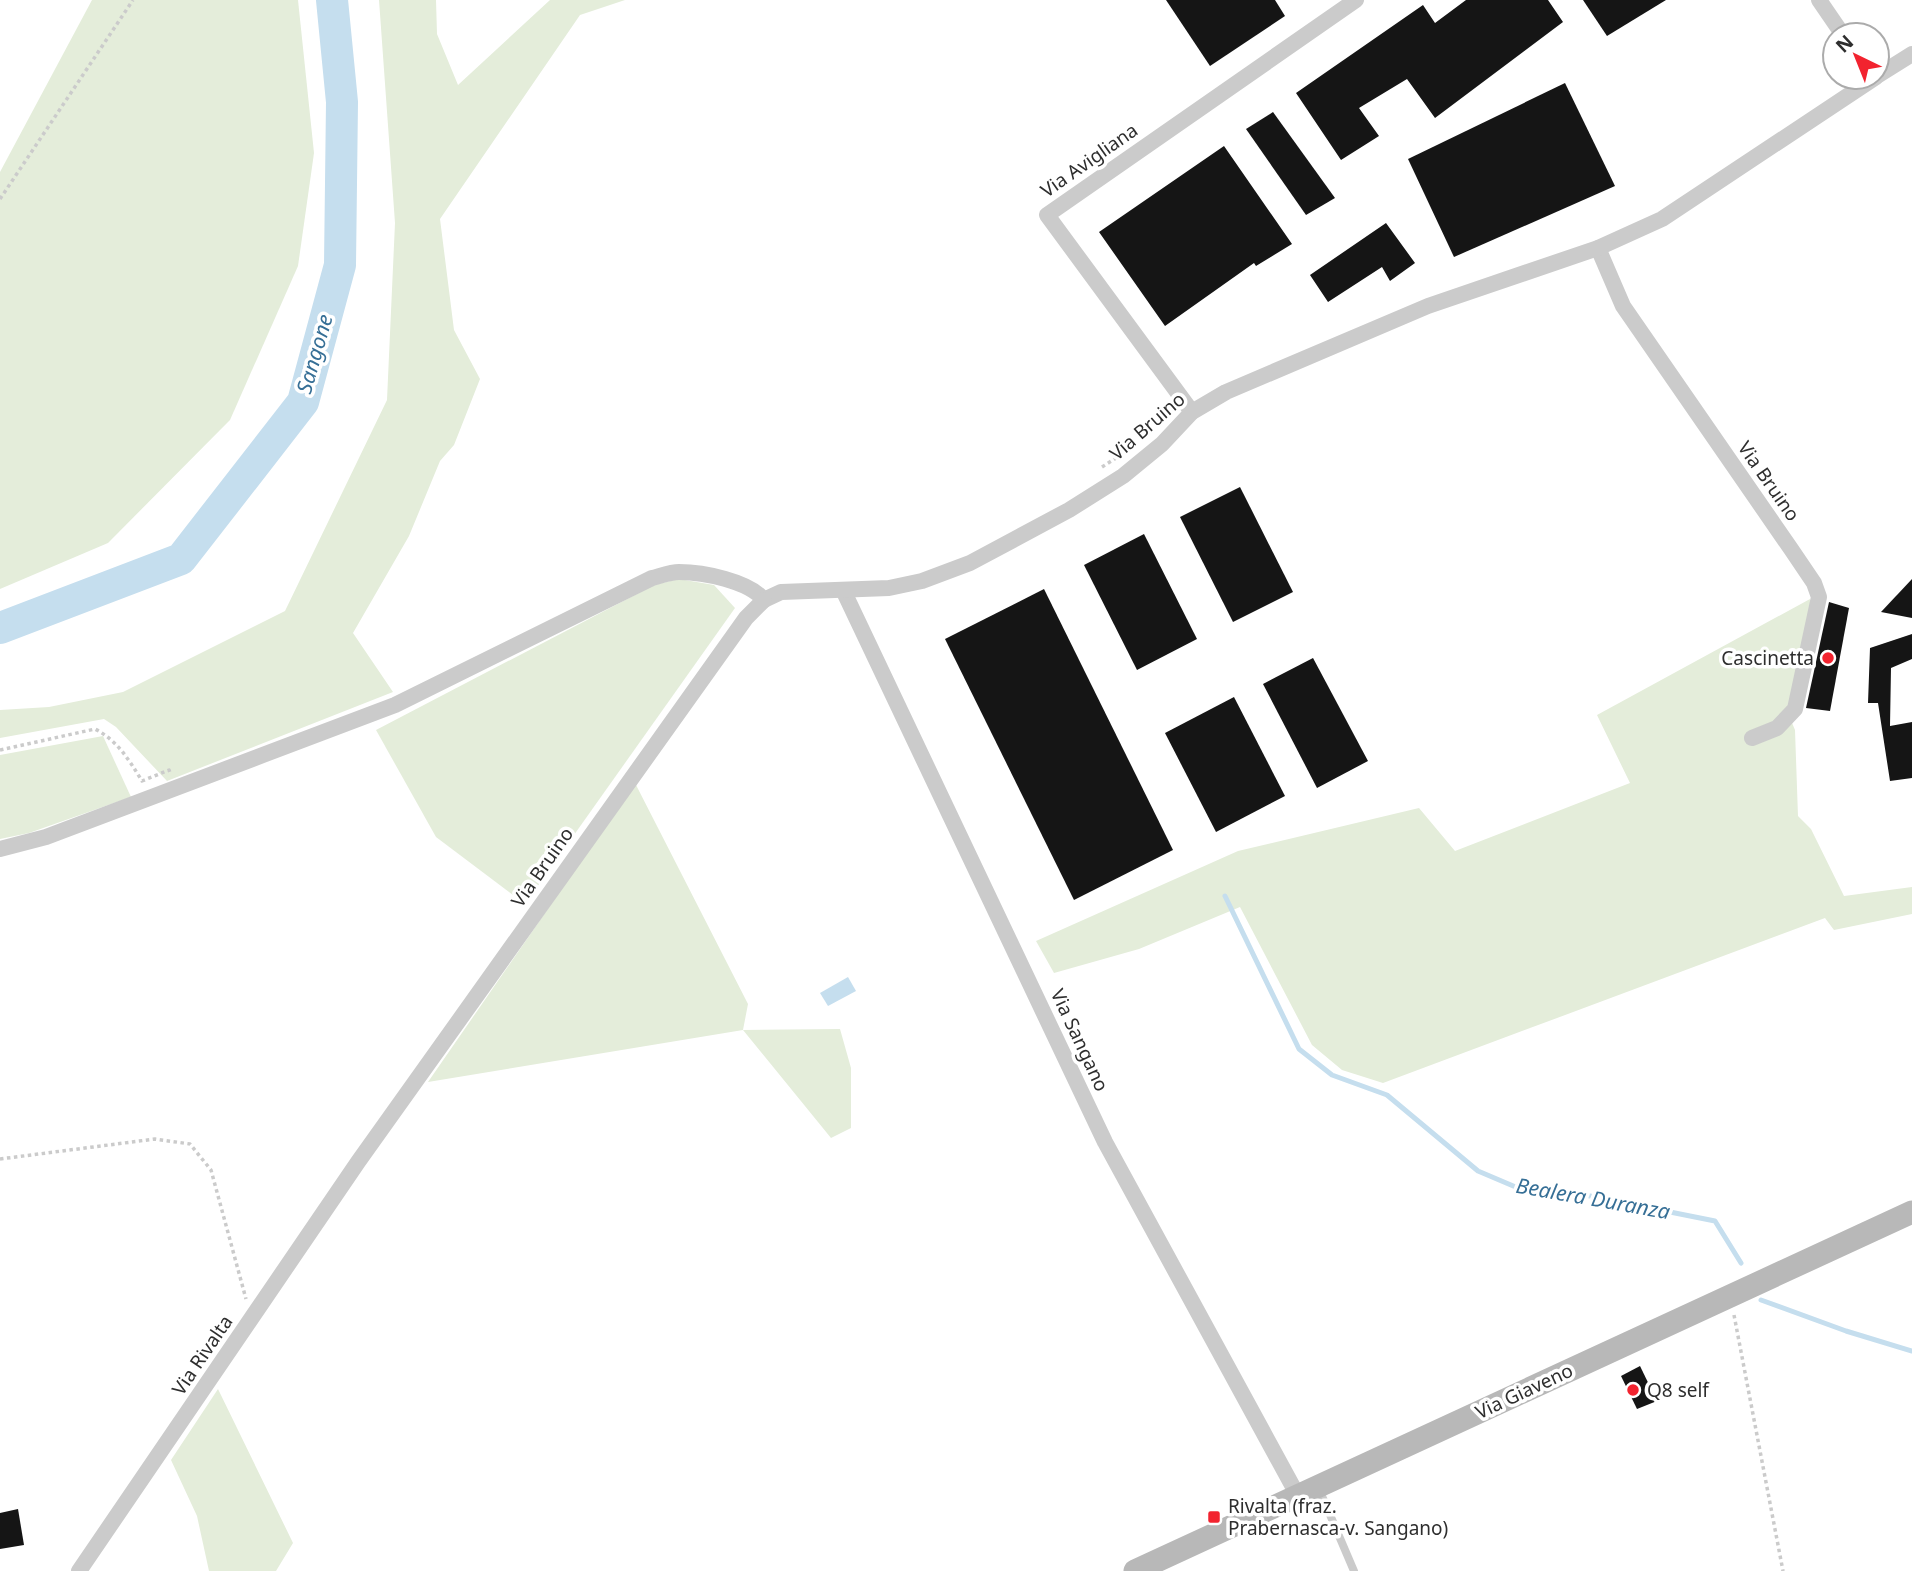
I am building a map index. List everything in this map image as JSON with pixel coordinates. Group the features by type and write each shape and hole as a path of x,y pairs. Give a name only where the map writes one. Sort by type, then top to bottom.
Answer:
{"main road":[{"name":"Via Giaveno","path":"1135,1571 1912,1212"}],"street":[{"name":"Via Avigliana","path":"1192,412 1047,215 1356,0"},
{"path":"1819,0 1833,21"},
{"name":"Via Bruino","path":"1891,67 1912,54"},
{"name":"Via Bruino","path":"358,1162 746,618 764,600 780,592 844,592 922,581 970,563 1069,510 1123,476 1162,444 1192,412 1226,393 1428,306 1598,248 1662,219 1854,91"},
{"name":"Via Bruino","path":"1598,248 1623,306 1791,549 1819,597 1795,709 1777,728 1752,738"},
{"path":"0,849 46,837 395,705 652,578 679,572 715,578 757,592 764,600"},
{"name":"Via Sangano","path":"844,592 1105,1142 1308,1491"},
{"name":"Via Rivalta","path":"79,1571 358,1162"}],"lane":[{"path":"1308,1491 1354,1571"}],"path":[{"path":"0,199 133,0"},
{"path":"1095,472 1127,451"},
{"path":"0,750 95,729 109,737 127,756 142,781 169,770 174,780"},
{"path":"0,1158 155,1139 190,1144 211,1170 251,1320"},
{"path":"1730,1296 1783,1571"}],"green space":[{"path":"92,0 298,0 314,153 298,266 230,420 108,543 0,589 0,172"},
{"path":"379,0 436,0 437,34 458,85 550,0 625,0 580,15 440,219 454,330 480,379 454,445 440,461 409,536 353,633 393,692 167,781 116,727 104,719 0,738 0,710 49,707 123,692 285,611 387,400 395,223"},
{"path":"679,579 714,585 735,608 525,904 436,837 376,730 654,585"},
{"path":"1810,599 1813,610 1787,711 1795,730 1798,816 1811,829 1844,896 1912,887 1912,914 1834,930 1825,918 1383,1083 1342,1070 1312,1045 1240,907 1139,949 1054,973 1036,941 1238,851 1419,808 1455,851 1630,783 1597,715"},
{"path":"103,736 131,797 29,833 0,839 0,755"},
{"path":"635,783 748,1004 743,1030 428,1082"},
{"path":"840,1029 851,1068 851,1128 831,1138 743,1030"},
{"path":"218,1389 293,1543 276,1571 209,1571 197,1516 171,1460"}],"water":[{"path":"848,977 856,991 828,1006 820,993"}],"building":[{"path":"1166,0 1275,0 1285,16 1210,66"},
{"path":"1466,0 1548,0 1563,22 1435,118 1407,79 1359,108 1379,136 1341,160 1296,93 1423,5 1435,23"},
{"path":"1583,0 1666,0 1607,36"},
{"path":"1565,83 1615,186 1454,257 1408,159"},
{"path":"1273,112 1335,198 1306,215 1246,129"},
{"path":"1224,146 1292,244 1256,266 1254,263 1165,326 1099,232"},
{"path":"1386,223 1415,263 1390,281 1382,267 1328,302 1310,275"},
{"path":"1240,487 1293,592 1233,622 1180,517"},
{"path":"1144,534 1197,639 1137,670 1084,565"},
{"path":"1912,579 1912,618 1881,612"},
{"path":"1044,589 1173,850 1074,900 945,639"},
{"name":"Cascinetta","path":"1829,602 1849,608 1830,711 1806,708"},
{"path":"1912,634 1912,659 1891,668 1890,726 1912,722 1912,778 1890,781 1878,703 1868,703 1870,648"},
{"path":"1313,658 1368,761 1317,788 1263,684"},
{"path":"1234,697 1285,796 1216,832 1165,733"},
{"path":"1640,1366 1657,1401 1637,1409 1621,1376"},
{"path":"18,1509 24,1545 0,1549 0,1513"}],"waterway":[{"name":"Sangone","path":"0,628 181,559 303,402 340,265 342,102 332,0"},
{"name":"Bealera Duranza","path":"1225,896 1299,1049 1332,1075 1387,1095 1478,1171 1518,1188 1585,1195 1715,1221 1741,1263"},
{"name":"Bealera Duranza","path":"1761,1300 1846,1331 1912,1351"}],"place":[{"name":"Cascinetta","path":"1828,658"},
{"name":"Q8 self","path":"1633,1390"},
{"name":"Rivalta (fraz. Prabernasca-v. Sangano)","path":"1214,1517"}]}
